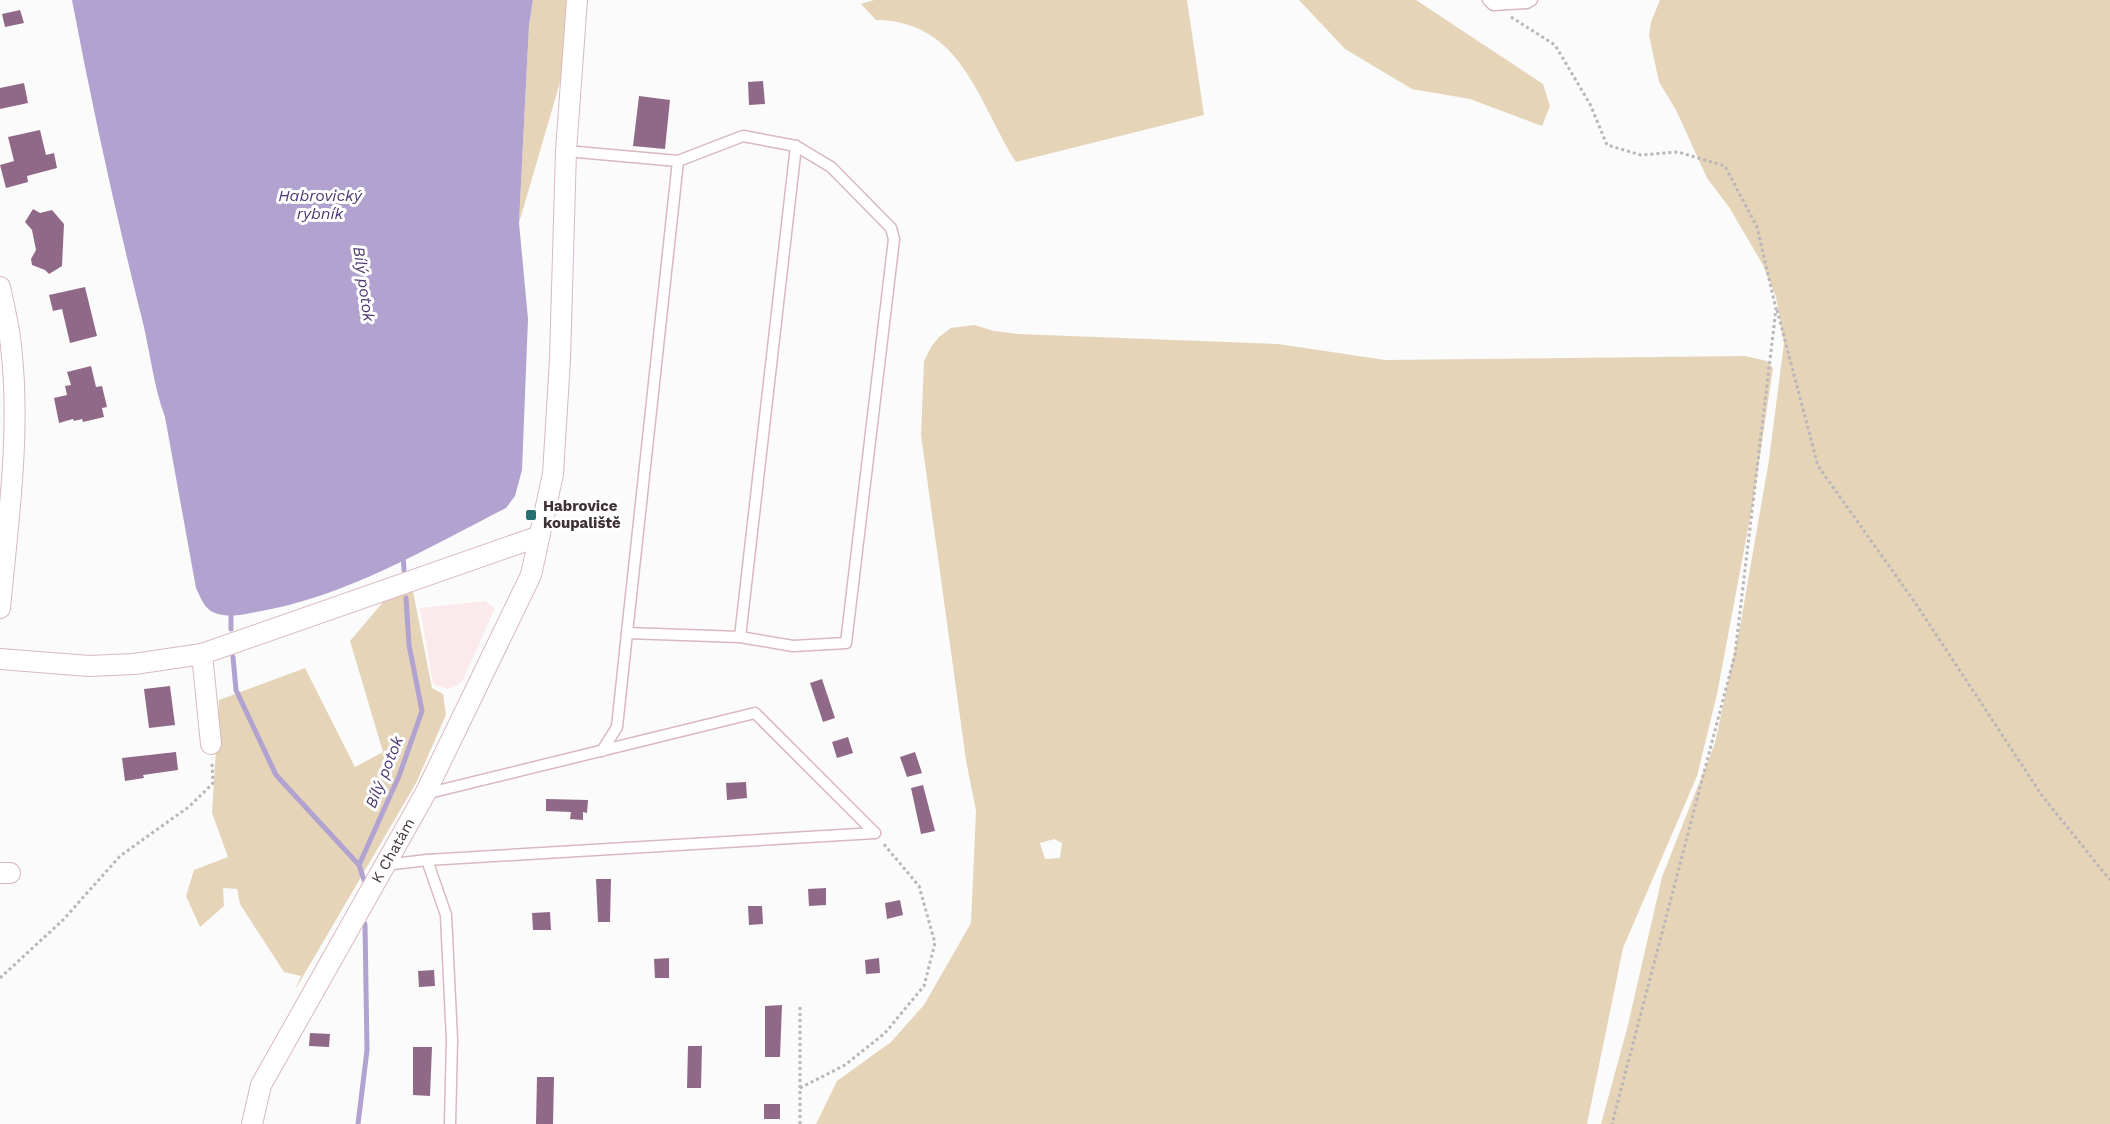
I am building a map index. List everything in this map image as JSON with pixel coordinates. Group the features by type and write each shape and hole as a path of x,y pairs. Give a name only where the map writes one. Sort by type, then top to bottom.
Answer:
{"street":[{"name":"K Chatám","path":"252,1124 261,1085 425,794 531,575 537,537 554,474 566,151 577,0"},
{"path":"0,287 11,345 15,397 12,474 0,608"},
{"path":"0,659 89,666 134,664 202,654 537,537"},
{"path":"202,654 211,744"}],"lane":[{"path":"1490,2 1527,3 1533,0"},
{"path":"566,151 678,161 743,136 796,146 831,166 891,228 894,239 846,643 794,646 740,637 627,633"},
{"path":"740,637 796,146"},
{"path":"602,751 617,727 678,161"},
{"path":"425,794 755,713 875,833"},
{"path":"385,865 427,860 875,833"},
{"path":"427,860 446,915 452,1040 450,1124"}],"path":[{"path":"1490,2 1555,45 1590,104 1607,145 1641,155 1678,153 1725,166 1757,227 1776,309 1818,466 1916,604 2043,797 2110,880"},
{"path":"1612,1124 1735,654 1776,309"},
{"path":"0,978 63,920 120,856 190,806 213,783 211,744"},
{"path":"800,1088 845,1065 885,1033 924,986 935,943 919,886 875,833"},
{"path":"800,1004 800,1124"}],"shaded area":[{"path":"533,0 584,0 519,223 529,25"},
{"path":"874,0 1187,0 1204,115 1016,162 978,91 948,50 929,34 905,24 876,20 861,4"},
{"path":"1299,0 1416,0 1543,84 1550,106 1542,126 1470,99 1412,89 1345,49"},
{"path":"1660,0 2110,0 2110,1124 1601,1124 1627,1029 1662,877 1715,743 1741,621 1769,460 1784,343 1776,297 1763,265 1729,207 1707,178 1676,110 1659,82 1649,35 1651,22"},
{"path":"974,325 994,331 1018,334 1278,344 1385,360 1745,356 1767,361 1773,368 1753,502 1717,694 1697,776 1623,948 1587,1124 816,1124 837,1081 891,1042 924,1005 971,923 976,811 966,760 921,435 924,361 939,337 951,328","holes":["1054,839 1062,843 1060,858 1045,859 1040,843"]},
{"path":"413,591 432,688 443,694 446,715 416,783 295,990 301,976 284,972 240,904 237,889 223,888 224,906 200,927 186,896 194,870 228,857 212,813 219,700 305,668 355,767 383,752 350,641 384,601"},
{"path":"485,601 495,608 462,682 448,689 433,684 420,608"}],"water":[{"name":"Habrovický rybník","path":"72,0 533,0 529,25 519,223 528,319 522,470 515,496 506,508 384,570 322,595 289,605 235,616 215,613 205,606 196,588 165,417 157,392 113,198"}],"building":[{"path":"20,10 24,23 5,27 2,14"},
{"path":"763,81 765,104 749,105 748,82"},
{"path":"24,83 28,103 0,109 0,88"},
{"path":"639,96 670,100 665,149 633,146"},
{"path":"40,130 46,155 54,153 57,168 27,176 28,182 6,188 0,165 14,161 8,137"},
{"path":"33,209 40,213 52,210 64,224 62,266 49,274 32,265 31,259 36,250 32,230 25,222"},
{"path":"85,287 97,336 70,343 62,309 53,311 49,295"},
{"path":"91,366 96,387 102,386 107,407 102,408 104,417 83,422 82,419 74,421 73,419 59,423 54,398 67,395 65,386 71,385 67,372"},
{"path":"822,679 835,718 823,722 810,683"},
{"path":"170,686 175,725 149,728 144,689"},
{"path":"848,737 853,753 837,758 832,742"},
{"path":"176,752 178,770 143,775 144,778 125,781 122,758"},
{"path":"915,752 922,773 907,777 900,757"},
{"path":"746,782 747,798 727,800 726,783"},
{"path":"923,785 935,831 921,834 911,788"},
{"path":"546,799 588,800 587,813 583,812 583,820 570,819 571,812 546,811"},
{"path":"596,879 611,879 610,922 598,922"},
{"path":"826,888 826,905 809,906 808,889"},
{"path":"900,900 903,915 887,919 885,903"},
{"path":"748,906 762,906 763,924 749,925"},
{"path":"550,912 551,930 533,930 532,913"},
{"path":"669,958 669,978 655,978 654,959"},
{"path":"879,958 880,973 866,974 865,960"},
{"path":"434,970 435,986 419,987 418,971"},
{"path":"782,1005 780,1057 765,1057 765,1006"},
{"path":"310,1033 330,1034 329,1047 309,1046"},
{"path":"688,1046 702,1046 701,1088 687,1088"},
{"path":"413,1047 432,1047 430,1096 413,1095"},
{"path":"537,1077 554,1077 553,1124 536,1124"},
{"path":"764,1104 780,1104 780,1119 764,1119"}],"waterway":[{"name":"Bílý potok","path":"403,554 404,570"},
{"name":"Bílý potok","path":"364,880 359,865 399,776 422,711 409,645 406,598"},
{"path":"231,616 231,629"},
{"path":"233,657 236,690 276,775 359,865"},
{"name":"Bílý potok","path":"358,1124 367,1050 365,924"}],"place":[{"name":"Habrovice koupaliště","path":"531,515"}]}
